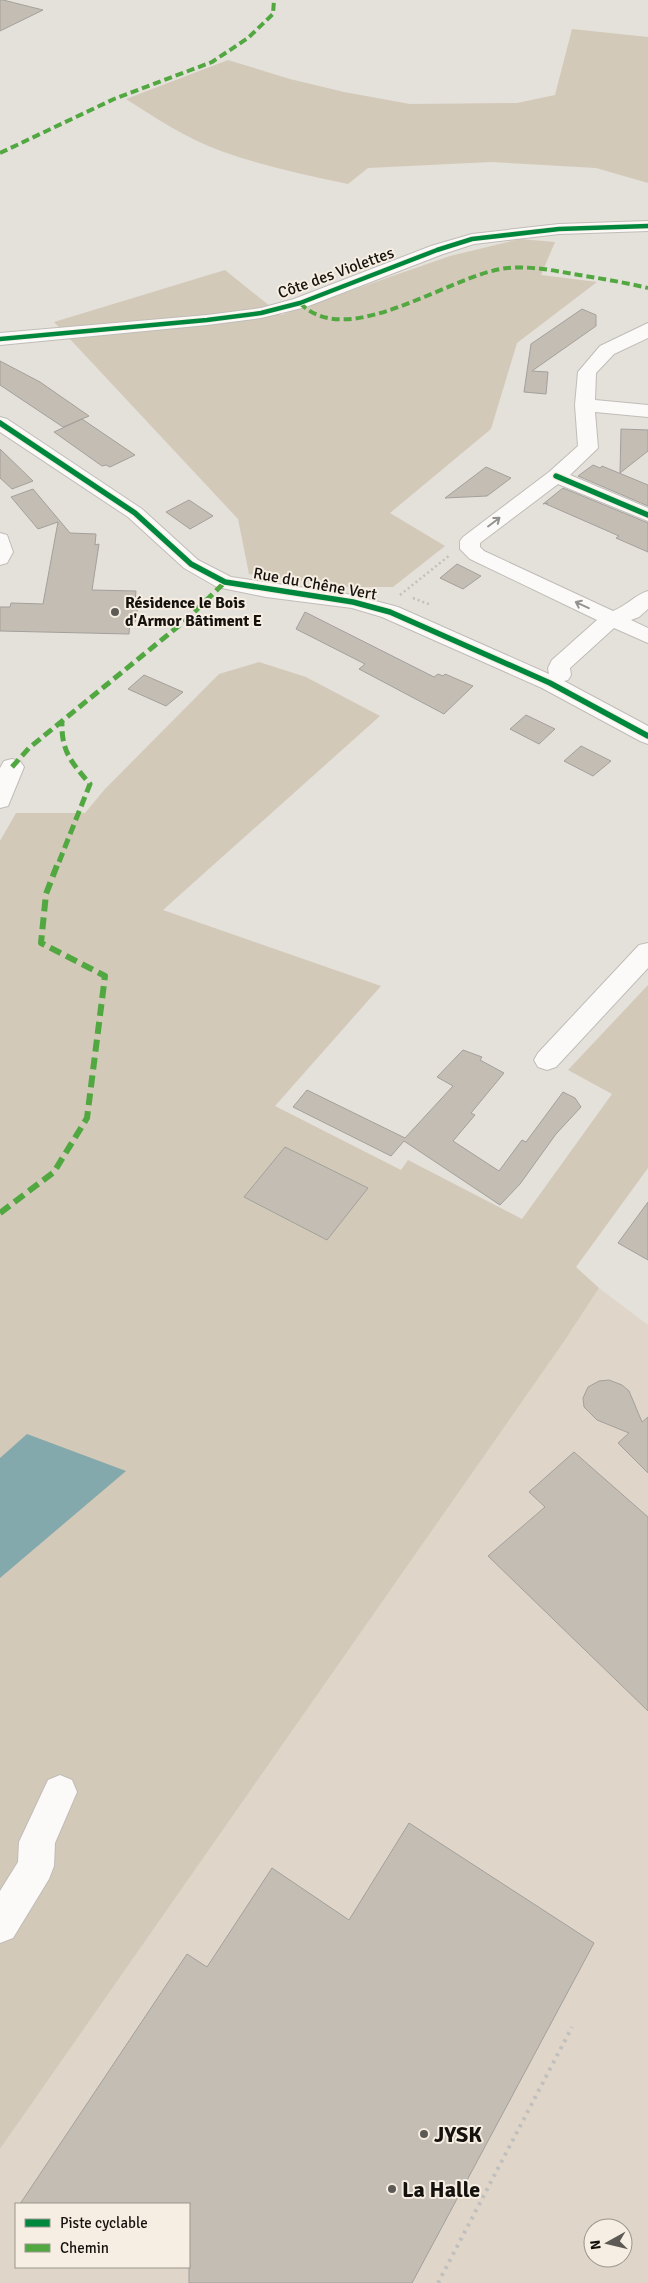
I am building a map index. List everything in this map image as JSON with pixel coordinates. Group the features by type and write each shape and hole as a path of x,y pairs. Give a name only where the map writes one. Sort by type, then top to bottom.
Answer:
{"street":[{"name":"Côte des Violettes","path":"0,338 207,320 261,313 300,303 438,250 472,239 559,229 648,226"},
{"path":"647,330 607,350 587,372 584,405 588,448 556,476 470,541 473,552 623,619 648,636"},
{"path":"584,405 648,411"},
{"name":"Rue du Chêne Vert","path":"0,423 135,513 191,564 224,582 353,602 390,612 555,679 648,736"},
{"path":"556,476 648,515"},
{"path":"0,539 4,552 0,559"},
{"path":"555,679 570,674 623,619 648,598"},
{"path":"0,800 12,767"},
{"path":"547,1060 648,952"},
{"path":"0,1925 36,1866 37,1842 60,1792"}],"path":[{"path":"400,596 450,555 473,552"},
{"path":"438,2283 572,2028"}],"shaded area":[{"path":"572,29 648,37 648,183 596,168 491,162 368,168 348,184 268,166 221,151 160,121 126,99 228,60 290,79 344,92 410,104 517,103 555,95"},
{"path":"520,239 555,242 541,275 597,282 517,343 491,429 390,513 445,546 393,587 346,587 249,574 238,519 54,322 225,270 281,315 450,256"},
{"path":"259,662 306,677 380,716 163,910 381,986 275,1106 401,1170 408,1160 522,1219 612,1094 568,1070 648,985 648,1168 576,1267 599,1288 563,1343 0,2149 0,841 16,813 85,813 105,789 219,674"},
{"path":"599,1288 648,1325 648,2283 0,2283 0,2149 563,1343"}],"water":[{"path":"27,1434 126,1471 0,1578 0,1458"}],"building":[{"path":"0,0 3,0 43,10 0,31"},
{"path":"582,309 596,315 596,326 532,371 548,372 546,394 524,392 531,344"},
{"path":"0,361 40,382 89,416 63,427 0,385"},
{"path":"82,419 135,455 110,467 102,466 54,432"},
{"path":"621,429 648,430 648,451 620,473"},
{"path":"0,449 33,481 12,489 0,478"},
{"path":"593,465 600,468 602,466 648,485 648,506 578,476"},
{"path":"486,467 511,478 487,496 445,498"},
{"path":"563,488 648,523 648,552 616,538 619,536 546,504 548,503 543,504"},
{"path":"33,489 70,533 96,534 95,545 99,544 92,590 136,591 135,602 139,602 135,622 130,622 129,634 0,631 0,607 10,607 11,603 43,604 58,522 38,529 11,497"},
{"path":"189,500 213,516 190,529 166,512"},
{"path":"457,564 481,576 463,589 440,578"},
{"path":"305,612 434,677 438,674 443,676 445,674 473,686 444,714 359,669 365,664 296,629"},
{"path":"144,675 183,692 166,706 128,689"},
{"path":"526,715 555,729 539,744 510,729"},
{"path":"581,746 611,761 593,776 564,761"},
{"path":"463,1050 482,1057 480,1060 504,1073 471,1113 475,1115 453,1141 499,1171 522,1140 526,1142 563,1092 575,1098 581,1107 556,1134 520,1184 500,1205 404,1141 391,1156 293,1107 307,1090 405,1138 453,1086 437,1077"},
{"path":"285,1147 368,1188 327,1240 244,1197"},
{"path":"648,1202 648,1260 618,1243"},
{"path":"609,1380 622,1385 629,1391 642,1422 648,1417 648,1473 618,1443 629,1433 597,1420 584,1407 583,1398 588,1387 599,1381"},
{"path":"574,1452 648,1517 648,1711 488,1556 545,1507 529,1492"},
{"path":"409,1823 594,1943 412,2283 189,2283 190,2203 21,2203 187,1954 207,1967 272,1868 349,1920"}],"marked path":[{"path":"0,153 114,99 212,62 248,38 273,14 274,0"},
{"path":"300,303 315,315 336,319 360,317 410,302 484,273 513,267 548,270 648,288"},
{"path":"12,767 29,748 186,620 225,582"},
{"path":"0,1213 54,1172 87,1118 105,976 41,943 46,894 90,784 68,756 63,741 62,721"}],"cycle path":[{"path":"0,339 207,320 261,313 300,303 437,250 472,239 559,229 648,226"},
{"path":"0,423 135,513 191,564 225,582 266,590 353,602 390,612 550,683 648,736"},
{"path":"556,476 648,515"}],"place":[{"name":"Résidence le Bois d'Armor Bâtiment E","path":"115,612"},
{"name":"JYSK","path":"424,2134"},
{"name":"La Halle","path":"392,2189"}]}
